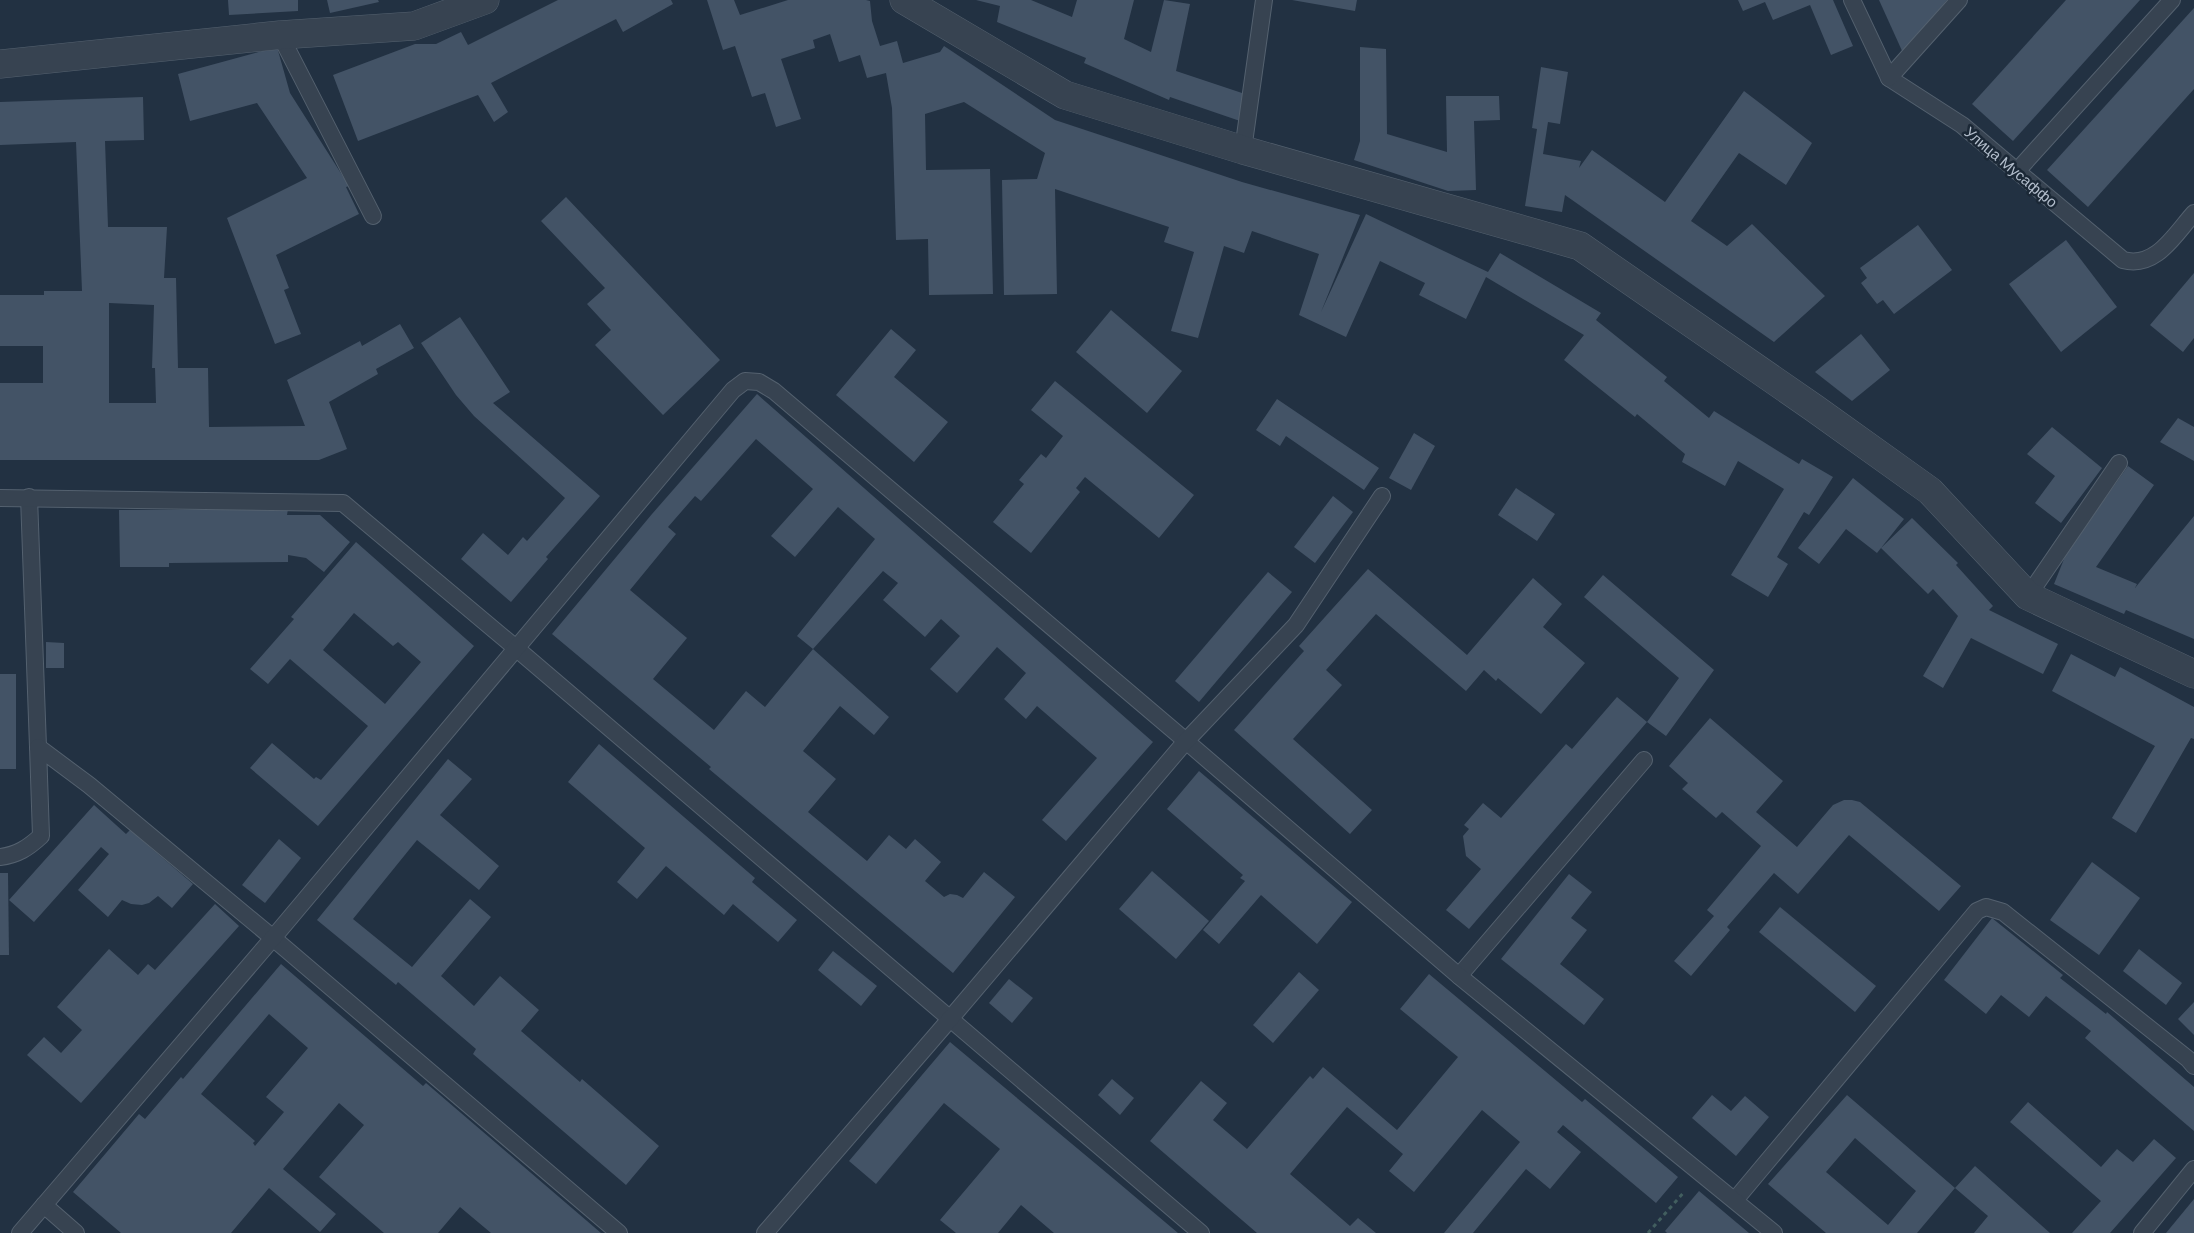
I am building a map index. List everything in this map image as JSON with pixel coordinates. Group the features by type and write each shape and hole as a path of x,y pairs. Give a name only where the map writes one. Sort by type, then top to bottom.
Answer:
{"street":[{"path":"0,64 280,35 414,26 485,0"},
{"path":"904,0 1065,95 1243,150 1580,246 1930,491 2028,596 2194,674"}],"lane":[{"path":"1243,150 1264,0"},
{"path":"1852,0 1889,78 1959,0"},
{"path":"2017,171 2172,0"},
{"path":"280,35 373,216"},
{"name":"Улица Mусаффо","path":"1889,78 1962,125 2123,260 2133,263 2142,262 2157,255 2194,212"},
{"path":"20,1233 518,649 733,390 745,381 759,382 782,397 1186,740 1459,976 1774,1233"},
{"path":"2028,596 2119,463"},
{"path":"765,1233 950,1019 1186,740 1296,625 1382,496"},
{"path":"0,857 12,855 30,847 41,836 29,497"},
{"path":"0,498 342,503 518,649 1201,1233"},
{"path":"38,747 89,785 273,938 619,1233"},
{"path":"1459,976 1644,760"},
{"path":"1735,1200 1977,911 1986,907 2003,912 2188,1059 2194,1066"},
{"path":"2142,1233 2194,1169"},
{"path":"44,1205 76,1233"}],"path":[{"path":"1648,1233 1700,1172"}],"building":[{"path":"228,0 298,0 298,11 229,15"},
{"path":"327,0 378,0 379,2 330,13"},
{"path":"558,0 671,0 673,4 623,32 616,19 491,83 508,112 494,122 478,95 358,141 333,75 415,44 436,44 461,32 468,45"},
{"path":"707,0 734,0 740,15 788,0 870,1 872,21 880,46 897,41 903,63 940,52 944,46 1055,120 1242,182 1360,215 1321,312 1366,214 1488,272 1500,253 1601,313 1596,320 1667,377 1664,381 1709,418 1714,411 1799,464 1802,459 1833,477 1809,515 1804,512 1777,557 1788,564 1768,597 1731,575 1784,489 1738,461 1725,486 1682,462 1685,454 1637,414 1635,417 1564,360 1584,335 1486,277 1466,319 1419,295 1425,283 1380,261 1346,337 1299,315 1319,254 1252,231 1244,253 1224,246 1198,338 1171,331 1194,252 1164,242 1169,227 1055,189 1057,294 1004,295 1002,180 1037,179 1045,153 964,102 925,114 926,170 990,169 993,294 929,295 928,239 896,240 892,108 886,73 867,78 860,55 839,62 830,34 813,40 815,48 781,59 801,119 776,127 765,93 752,97 735,46 723,50"},
{"path":"976,0 1031,0 1072,17 1077,0 1134,0 1124,39 1151,52 1164,0 1190,4 1176,71 1248,95 1240,121 1170,97 1169,100 1084,63 1086,58 997,22 1000,6"},
{"path":"1292,0 1357,0 1355,11"},
{"path":"1738,0 1833,0 1853,46 1831,55 1810,5 1773,20 1765,2 1743,11"},
{"path":"1879,0 1947,0 1903,53"},
{"path":"2066,0 2140,0 2013,141 1972,104"},
{"path":"2194,8 2194,89 2088,207 2047,170"},
{"path":"277,47 290,93 349,186 346,187 359,214 276,255 289,288 284,290 301,334 275,344 227,218 307,178 257,103 190,121 178,74"},
{"path":"1360,47 1386,49 1387,134 1447,152 1446,96 1499,96 1500,120 1474,121 1476,190 1448,191 1354,160 1360,141"},
{"path":"1541,67 1568,72 1560,124 1548,122 1543,154 1581,161 1579,168 1592,150 1665,202 1744,91 1812,143 1786,185 1739,153 1691,221 1727,246 1752,224 1825,296 1774,342 1565,195 1562,212 1525,206 1537,129 1532,128"},
{"path":"143,97 144,140 105,141 108,227 167,227 164,278 176,278 178,368 208,368 209,427 305,426 287,380 360,341 362,346 400,324 414,348 376,369 378,374 329,402 347,449 319,460 0,460 0,383 43,383 43,346 0,346 0,295 44,295 44,291 82,291 76,142 0,145 0,102","holes":["109,303 154,305 152,368 155,368 156,403 109,403"]},
{"path":"566,197 720,360 663,415 595,345 611,330 587,304 605,288 541,221"},
{"path":"1918,225 1952,270 1894,314 1883,300 1877,304 1861,283 1867,278 1860,268"},
{"path":"2066,240 2117,307 2061,352 2009,284"},
{"path":"2194,273 2194,338 2183,352 2150,325"},
{"path":"1111,310 1182,371 1147,413 1076,352"},
{"path":"460,317 510,392 493,403 600,496 546,557 548,559 511,602 461,559 483,533 508,555 523,537 527,541 565,498 474,416 456,395 421,343"},
{"path":"891,329 916,350 894,377 948,422 914,462 836,395"},
{"path":"1861,334 1890,370 1852,401 1815,372"},
{"path":"1055,381 1194,495 1159,538 1085,477 1076,488 1080,492 1031,553 993,522 1024,484 1019,480 1041,454 1046,458 1063,436 1031,410"},
{"path":"757,394 1153,742 1066,841 1042,820 1097,758 1037,706 1026,719 1004,699 1026,673 997,647 957,693 930,669 960,636 941,619 925,637 883,600 898,583 883,571 813,649 889,717 874,735 840,706 803,751 836,779 808,812 867,861 889,835 906,849 915,839 941,862 925,881 944,897 950,894 963,898 984,872 1015,897 953,973 709,769 711,767 552,634 652,514","holes":["756,439 813,489 771,536 795,557 838,507 875,539 797,636 813,649 765,707 746,691 714,730 653,679 687,638 630,590 676,534 668,527 695,496 701,501"]},
{"path":"1277,399 1379,468 1364,490 1286,436 1280,446 1256,430"},
{"path":"2178,418 2194,427 2194,461 2160,442"},
{"path":"2052,427 2102,468 2061,523 2035,503 2055,476 2027,454"},
{"path":"1414,433 1435,446 1411,490 1389,478"},
{"path":"2128,466 2154,485 2096,567 2137,584 2135,588 2194,516 2194,639 2126,610 2124,614 2054,584 2066,554"},
{"path":"1853,478 1904,519 1877,553 1846,529 1819,564 1798,548"},
{"path":"1516,488 1555,514 1537,541 1498,515"},
{"path":"1333,496 1353,512 1315,563 1294,547"},
{"path":"288,509 287,515 320,515 350,542 324,572 306,558 288,555 288,562 169,563 169,567 120,567 119,510"},
{"path":"1912,518 1958,563 1956,565 1993,606 1989,610 2058,644 2043,674 1971,638 1943,688 1923,676 1958,616 1933,589 1928,594 1881,548"},
{"path":"356,542 474,646 318,826 250,768 272,743 314,779 316,777 321,780 368,726 290,659 268,684 250,669 294,619 291,617","holes":["354,613 393,646 398,642 421,662 385,704 323,650"]},
{"path":"1368,569 1467,655 1533,578 1562,604 1543,627 1585,663 1541,714 1498,678 1496,681 1484,670 1466,691 1376,614 1326,670 1342,685 1293,739 1372,810 1350,834 1234,730 1304,651 1299,646"},
{"path":"1268,572 1292,592 1199,702 1175,681"},
{"path":"1603,575 1714,670 1666,736 1647,722 1679,678 1584,597"},
{"path":"46,642 64,643 64,668 46,668"},
{"path":"2071,654 2115,677 2120,667 2194,707 2194,739 2191,738 2136,833 2112,818 2155,746 2052,691"},
{"path":"0,674 16,674 16,769 0,769"},
{"path":"1617,697 1647,722 1469,929 1446,910 1481,869 1466,856 1463,836 1469,829 1464,825 1483,803 1501,818 1566,744 1572,749"},
{"path":"1710,718 1783,781 1756,812 1797,847 1833,805 1844,800 1852,800 1860,802 1961,886 1939,911 1849,835 1798,894 1774,873 1727,927 1730,930 1691,976 1674,961 1714,916 1707,910 1761,846 1722,812 1716,818 1682,789 1688,783 1669,766"},
{"path":"599,744 755,878 752,882 797,920 778,942 733,904 724,915 666,866 637,899 617,882 645,848 568,782"},
{"path":"448,759 472,779 440,815 499,866 479,890 417,840 353,919 412,967 470,899 491,917 441,976 474,1006 500,976 539,1010 521,1031 580,1082 582,1079 659,1146 626,1185 473,1054 476,1049 398,982 396,985 317,920"},
{"path":"1199,771 1352,902 1317,944 1261,895 1219,944 1203,930 1245,881 1240,878 1243,875 1167,809"},
{"path":"94,805 126,834 130,830 193,884 172,908 158,896 149,903 142,905 131,904 122,900 108,917 78,890 109,854 101,847 34,922 9,900"},
{"path":"279,839 301,858 265,903 242,885"},
{"path":"2092,862 2140,898 2099,955 2050,920"},
{"path":"1152,871 1209,921 1176,959 1119,909"},
{"path":"0,873 8,873 9,955 0,955"},
{"path":"1569,874 1592,892 1571,918 1587,930 1560,964 1604,999 1584,1025 1501,959"},
{"path":"215,904 239,926 81,1103 27,1055 44,1037 61,1053 82,1030 57,1007 109,949 138,975 148,964 155,970"},
{"path":"1780,907 1876,986 1855,1012 1759,932"},
{"path":"1992,918 2063,975 2060,978 2106,1014 2107,1012 2194,1087 2194,1131 2085,1038 2091,1031 2046,996 2029,1017 2001,995 1986,1014 1944,980"},
{"path":"2139,949 2182,983 2166,1005 2123,971"},
{"path":"833,951 877,986 861,1006 818,970"},
{"path":"281,964 423,1086 426,1083 601,1233 491,1233 460,1207 438,1233 384,1233 319,1177 364,1125 339,1103 283,1169 336,1214 320,1232 269,1188 231,1233 121,1233 73,1192 139,1114 145,1119 181,1077 183,1079","holes":["269,1014 308,1048 266,1097 284,1112 255,1146 253,1143 255,1141 201,1094"]},
{"path":"1299,972 1319,990 1273,1043 1253,1025"},
{"path":"1429,974 1582,1102 1585,1099 1678,1177 1656,1203 1563,1125 1557,1132 1581,1152 1550,1189 1526,1169 1473,1233 1444,1233 1520,1142 1482,1110 1414,1192 1389,1171 1403,1154 1347,1107 1290,1174 1350,1226 1358,1218 1376,1233 1257,1233 1150,1141 1201,1081 1227,1103 1213,1120 1247,1149 1310,1076 1313,1079 1323,1067 1397,1130 1458,1057 1400,1009"},
{"path":"1009,979 1033,998 1012,1023 989,1003"},
{"path":"2194,1002 2194,1035 2178,1019"},
{"path":"950,1042 1178,1233 1054,1233 1021,1205 998,1233 956,1233 940,1220 1000,1149 944,1103 876,1184 849,1161"},
{"path":"1112,1079 1134,1098 1120,1115 1098,1095"},
{"path":"1712,1095 1731,1111 1745,1096 1769,1117 1736,1156 1692,1118"},
{"path":"1847,1095 1955,1188 1917,1233 1826,1233 1768,1184","holes":["1855,1138 1916,1191 1888,1225 1826,1172"]},
{"path":"2028,1102 2101,1167 2117,1149 2133,1162 2154,1139 2176,1158 2110,1233 2072,1233 2101,1201 2010,1122"},
{"path":"1975,1166 2050,1233 1974,1233 1988,1216 1955,1188"},
{"path":"1699,1191 1749,1233 1667,1233 1665,1231"},
{"path":"2194,1199 2194,1233 2166,1233"}]}
